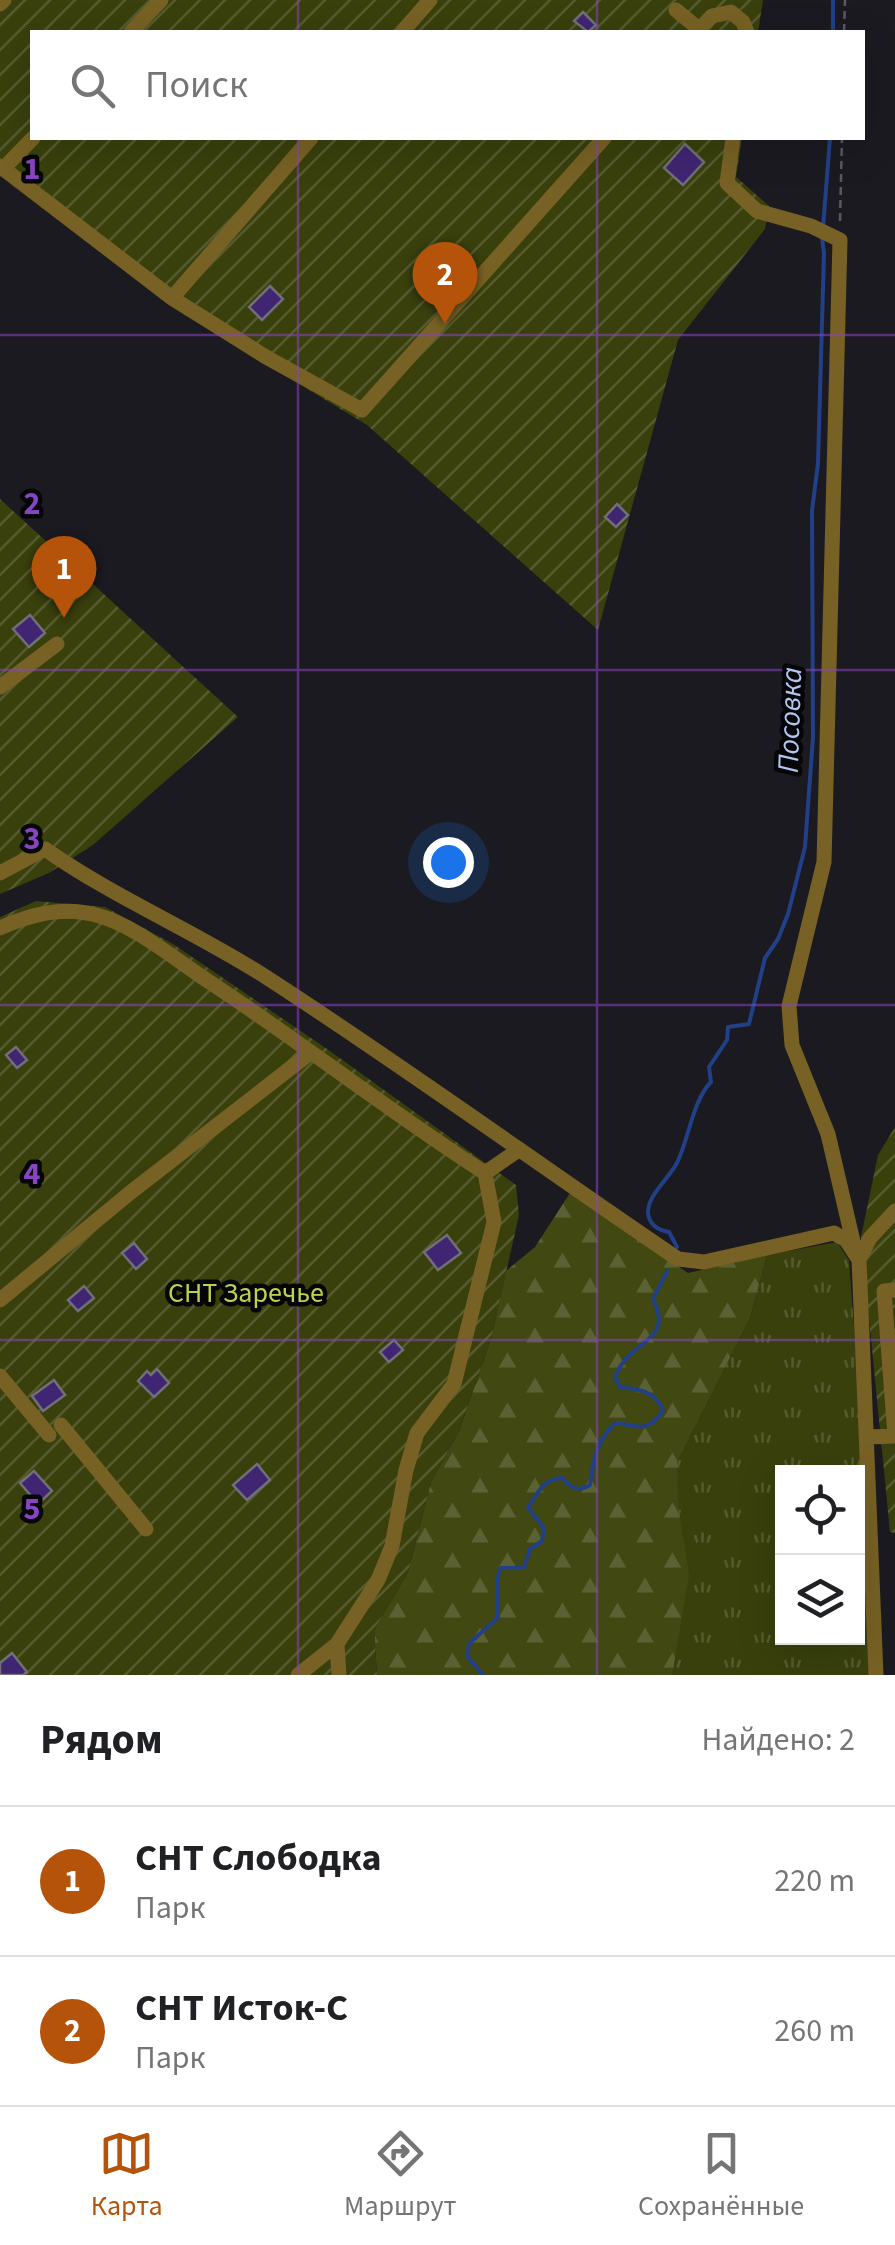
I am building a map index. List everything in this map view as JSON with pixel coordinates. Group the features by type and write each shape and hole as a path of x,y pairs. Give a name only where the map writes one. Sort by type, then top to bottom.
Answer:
{"street":[{"path":"133,30 161,0"},
{"path":"404,30 430,0"},
{"path":"676,10 698,30"},
{"path":"700,30 712,16 731,12 746,30"},
{"path":"30,140 2,167 172,298 266,357 362,410 602,140"},
{"path":"172,298 309,140"},
{"path":"734,140 726,183 756,211 811,226 836,238 824,862 789,1006 792,1046 828,1134 857,1255 876,1675"},
{"path":"0,687 57,644"},
{"path":"0,873 45,849 81,874 162,916 268,979 678,1259 704,1262 834,1234 857,1255"},
{"path":"0,928 36,913 74,910 100,916 163,950 273,1023 310,1053 485,1173 494,1222 454,1384 417,1434 392,1546 378,1580 337,1644 298,1675"},
{"path":"0,1300 310,1053"},
{"path":"485,1173 517,1150"},
{"path":"857,1255 895,1212"},
{"path":"868,1437 895,1436 884,1291 895,1290"},
{"path":"0,1376 146,1529"},
{"path":"337,1644 339,1675"}],"path":[{"path":"844,30 845,0"},
{"path":"836,238 842,140"}],"green space":[{"path":"0,0 763,0 758,30 30,30 30,140 742,140 736,177 769,206 765,229 678,340 598,630 367,425 173,308 0,176"},
{"path":"0,499 238,717 93,845 49,873 0,894"},
{"name":"СНТ Заречье","path":"36,901 105,907 173,944 516,1185 519,1215 491,1339 459,1431 431,1482 408,1572 374,1630 377,1675 0,1675 0,917"},
{"path":"895,1127 895,1533 890,1532 861,1237 878,1155"},
{"path":"570,1193 688,1273 767,1255 750,1318 677,1463 678,1505 689,1575 672,1675 377,1675 374,1630 408,1572 431,1482 459,1431 491,1339 506,1271 535,1247"},
{"path":"837,1242 849,1260 863,1465 775,1465 775,1645 865,1645 865,1539 869,1675 672,1675 677,1463 750,1318 767,1255"}],"building":[{"path":"583,12 596,25 585,30 574,21"},
{"path":"685,144 704,162 683,185 664,168"},
{"path":"270,286 283,299 262,320 249,307"},
{"path":"617,504 628,515 616,527 605,517"},
{"path":"30,615 45,633 29,647 13,629"},
{"path":"16,1047 27,1060 17,1068 6,1055"},
{"path":"447,1235 461,1253 438,1270 424,1252"},
{"path":"134,1243 147,1259 136,1269 122,1253"},
{"path":"84,1286 94,1298 78,1311 68,1300"},
{"path":"394,1340 403,1350 389,1362 380,1352"},
{"path":"157,1369 169,1383 154,1397 138,1381 147,1371 151,1375"},
{"path":"54,1380 65,1395 43,1411 32,1396"},
{"path":"257,1464 270,1480 247,1500 233,1485"},
{"path":"34,1471 52,1491 38,1504 20,1483"},
{"path":"12,1653 27,1672 0,1675 0,1663"}],"waterway":[{"name":"Посовка","path":"833,0 833,30"},
{"name":"Посовка","path":"823,228 830,140"},
{"name":"Посовка","path":"677,1247 669,1232 652,1223 649,1205 677,1163 700,1099 711,1082 709,1067 727,1040 728,1027 749,1024 765,958 788,914 805,847 813,737 812,511 818,463 822,238"},
{"name":"Посовка","path":"483,1675 467,1656 469,1644 498,1617 501,1568 524,1568 530,1549 542,1541 544,1528 528,1508 538,1492 546,1484 563,1478 575,1488 590,1485 596,1452 615,1423 646,1426 663,1411 652,1395 620,1387 615,1377 630,1355 655,1333 658,1313 653,1299 667,1271"}],"place":[{"name":"СНТ Исток-С","path":"445,324"},
{"name":"СНТ Слободка","path":"64,618"}]}
